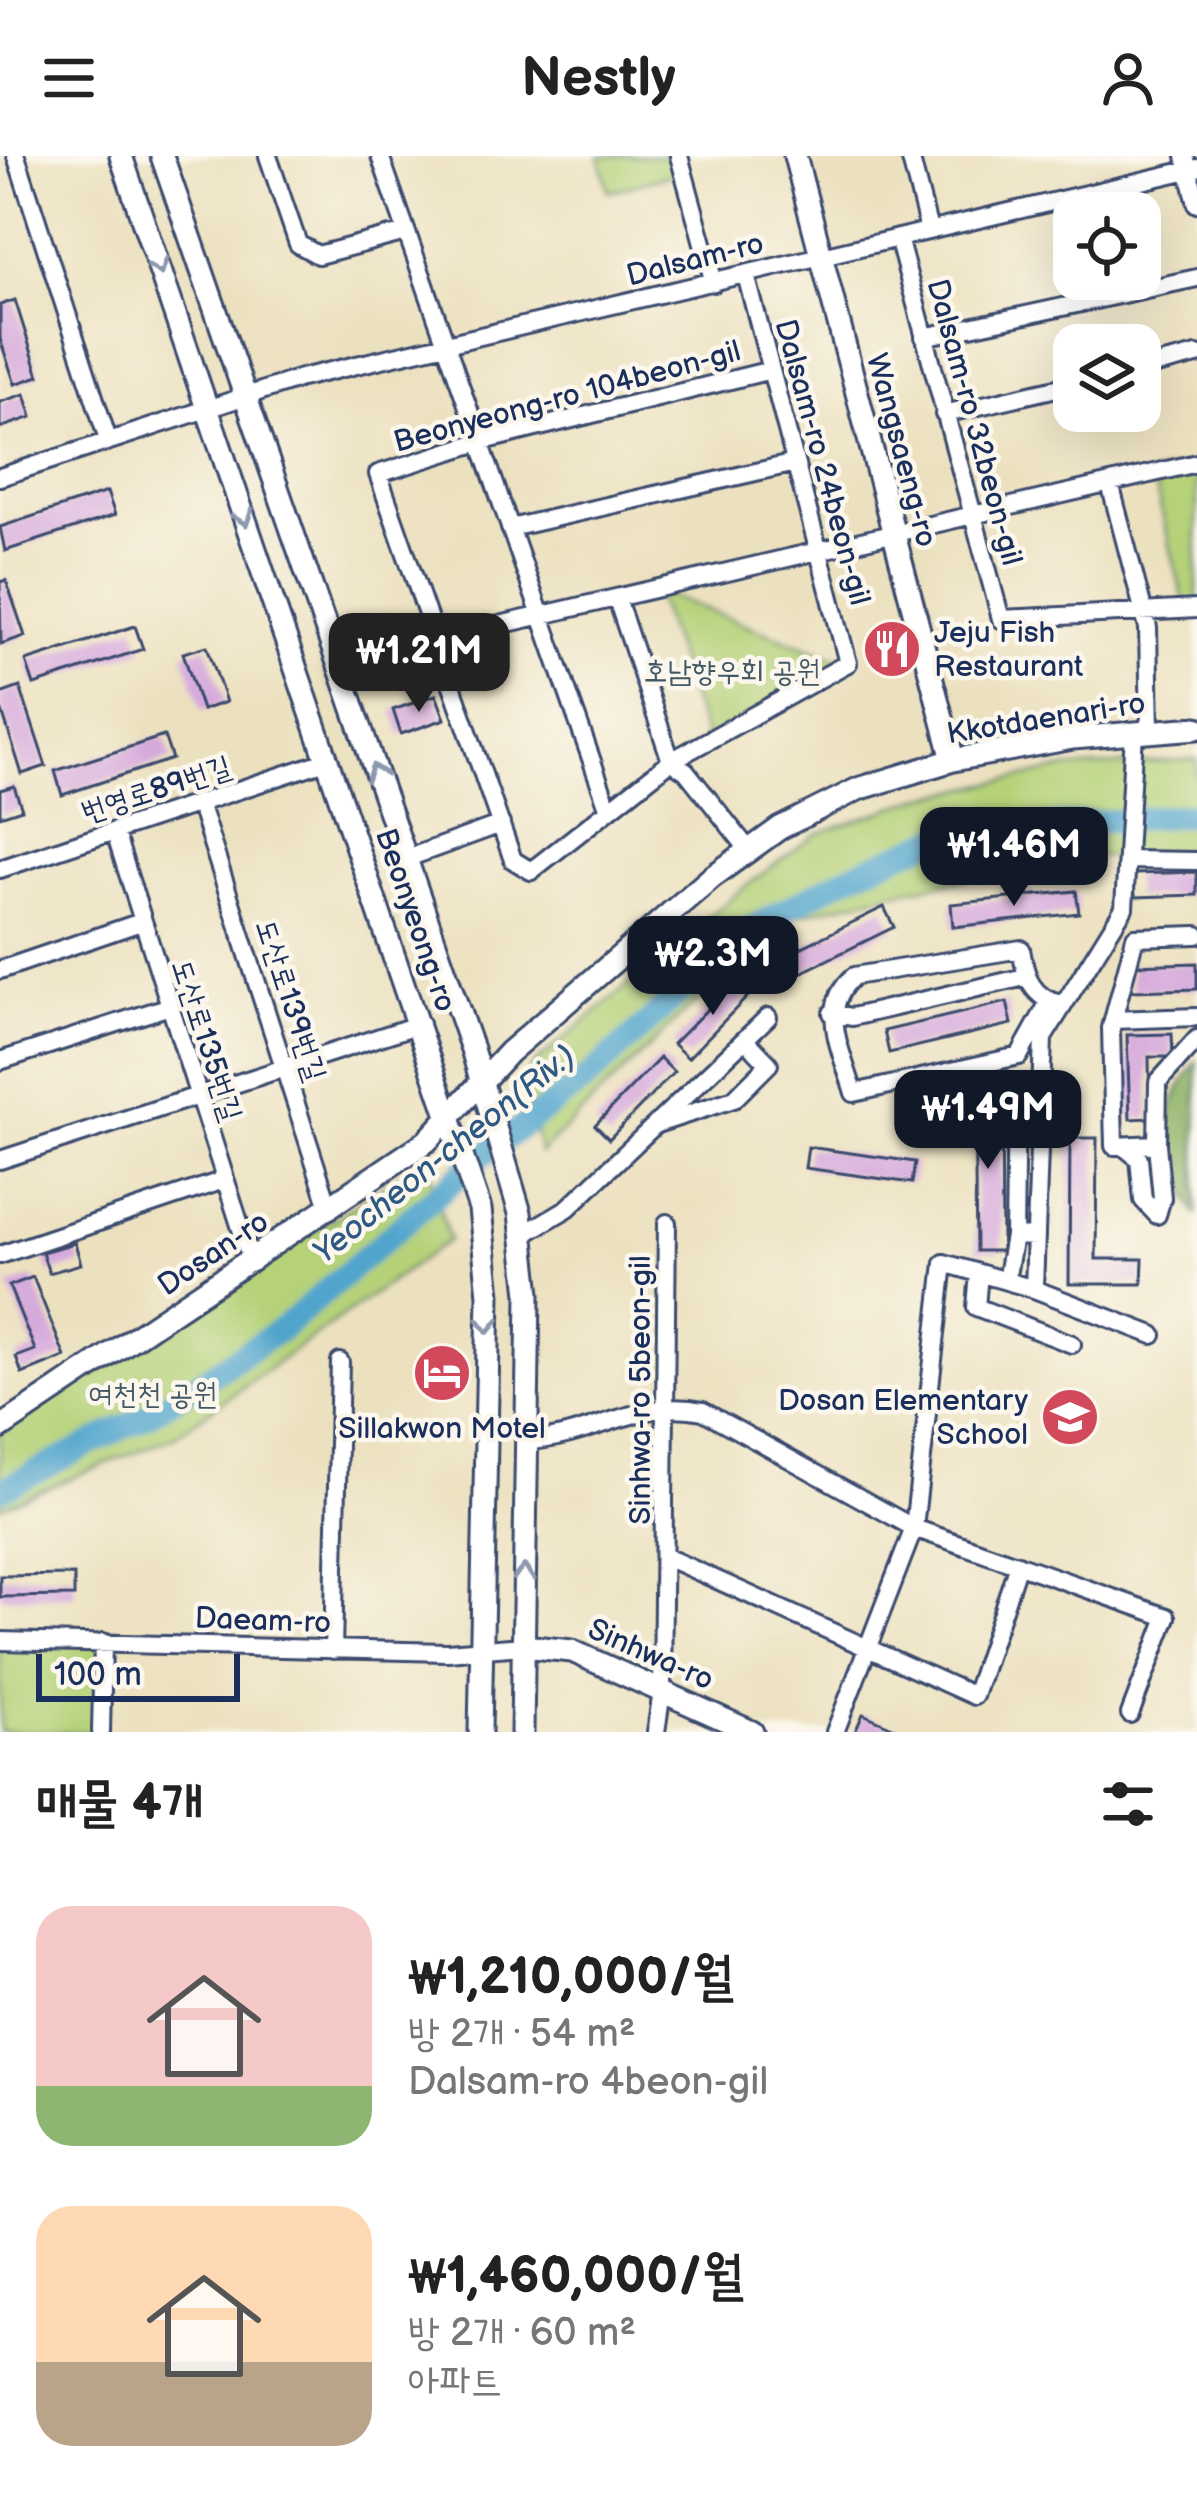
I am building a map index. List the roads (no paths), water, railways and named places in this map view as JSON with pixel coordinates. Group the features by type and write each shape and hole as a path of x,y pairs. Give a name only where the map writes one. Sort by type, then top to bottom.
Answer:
{"main road":[{"name":"Beonyeong-ro","path":"121,156 480,1209 489,1294 480,1732"},
{"name":"Beonyeong-ro","path":"162,156 459,1012 515,1193 524,1234 528,1441 522,1732"},
{"name":"Wangsaeng-ro","path":"795,156 953,760"},
{"path":"175,314 199,324 212,300"},
{"name":"Kkotdaenari-ro","path":"454,1125 482,1081 748,849 858,789 953,760 1197,728"},
{"path":"420,1024 459,1012"},
{"name":"Dosan-ro","path":"0,1428 454,1125"},
{"name":"Sinhwa-ro","path":"523,1646 572,1651 752,1732"}],"street":[{"path":"16,156 108,440"},
{"path":"268,156 298,244 318,254 406,232"},
{"path":"380,156 608,807"},
{"path":"679,156 714,283"},
{"path":"910,156 929,230"},
{"path":"1190,165 1197,204"},
{"name":"Dalsam-ro","path":"0,477 244,394 1190,165"},
{"name":"Dalsam-ro 32beon-gil","path":"898,238 1000,620 1142,612"},
{"name":"Dalsam-ro 24beon-gil","path":"671,761 848,663 746,274"},
{"path":"924,337 1197,278"},
{"path":"1161,364 1197,356"},
{"name":"Beonyeong-ro 104beon-gil","path":"436,640 378,474 479,442 771,370"},
{"path":"944,414 1053,389"},
{"path":"510,529 795,463"},
{"path":"340,671 436,640 1197,463"},
{"path":"1055,1003 1025,977 1021,949 854,976 838,990 832,1013 854,1093 1019,1056 1124,908 1148,628 1111,484"},
{"path":"617,598 671,761 686,771 748,849"},
{"path":"1142,612 1197,609"},
{"path":"436,640 513,860 531,871 671,761"},
{"name":"번영로89번길","path":"0,869 329,760"},
{"name":"도산로139번길","path":"200,806 330,1210"},
{"path":"405,859 501,824"},
{"name":"도산로135번길","path":"115,833 252,1263"},
{"path":"1130,851 1197,861"},
{"path":"0,970 141,922"},
{"path":"1157,1144 1114,1146 1113,1020 1135,937 1197,935"},
{"path":"832,1013 852,1017 1025,977"},
{"path":"1034,1289 1040,1056 1055,1003"},
{"path":"0,1061 167,1007"},
{"path":"524,1234 568,1208 768,1017"},
{"path":"1113,1020 1197,1017"},
{"path":"0,1160 420,1024"},
{"path":"656,1124 734,1099 769,1064 745,1039"},
{"path":"1123,1146 1139,1159 1143,1200 1157,1215 1162,1198 1158,1082 1197,1039"},
{"path":"1008,1270 1014,1236 1016,1092"},
{"path":"0,1256 224,1180"},
{"name":"Sinhwa-ro 5beon-gil","path":"656,1732 662,1691 666,1557 667,1223"},
{"path":"1014,1236 1036,1237"},
{"path":"836,1732 914,1528 944,1263 1034,1289 1153,1335"},
{"path":"980,1273 976,1306 1072,1344"},
{"path":"334,1650 340,1362"},
{"path":"528,1441 575,1435 669,1404 703,1411 914,1528 1167,1617 1130,1714"},
{"name":"Sinhwa-ro 5beon-gil","path":"666,1557 974,1696 1018,1564"},
{"name":"Daeam-ro","path":"0,1641 334,1650 523,1646"},
{"path":"101,1732 103,1642"}],"waterway":[{"name":"Yeocheon-cheon(Riv.)","path":"0,1490 150,1414 283,1328 483,1155 587,1079 749,929 852,874 945,835 1197,814"}],"place":[{"name":"Jeju Fish Restaurant","path":"892,649"},
{"name":"Sillakwon Motel","path":"442,1373"},
{"name":"Dosan Elementary School","path":"1070,1417"}],"park label":[{"name":"호남향우회 공원","path":"732,671"},
{"name":"여천천 공원","path":"153,1394"}]}
